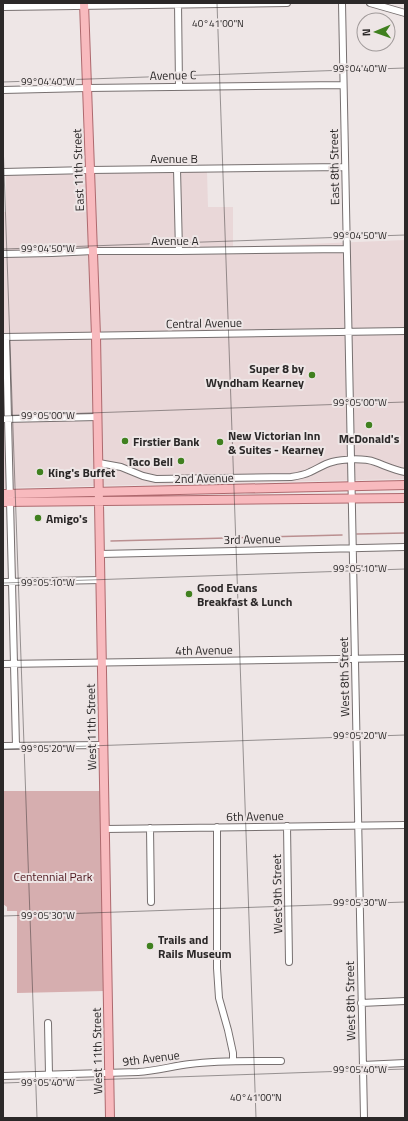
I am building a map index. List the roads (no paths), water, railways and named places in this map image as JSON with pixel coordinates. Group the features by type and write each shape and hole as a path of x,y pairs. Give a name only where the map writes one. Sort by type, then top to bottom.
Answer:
{"main road":[{"name":"East 11th Street","path":"84,4 96,336"},
{"name":"West 11th Street","path":"96,336 110,1118"},
{"name":"2nd Avenue","path":"99,497 405,485"},
{"name":"2nd Avenue","path":"6,498 405,498"}],"street":[{"path":"3,7 84,4 287,3"},
{"name":"East 8th Street","path":"342,3 348,332"},
{"path":"370,3 405,13"},
{"path":"178,4 179,86"},
{"name":"Avenue C","path":"3,90 179,86 343,85"},
{"name":"Avenue B","path":"3,172 344,167"},
{"path":"178,169 178,251"},
{"name":"Avenue A","path":"3,254 52,254 93,251 346,249"},
{"name":"Central Avenue","path":"5,337 405,330"},
{"name":"West 8th Street","path":"348,332 364,1118"},
{"path":"5,337 6,498 12,582 16,746"},
{"path":"6,419 98,417"},
{"path":"99,463 121,467 143,476 156,479 291,477 309,473 332,462 350,460 374,462 397,471 405,472"},
{"name":"3rd Avenue","path":"100,554 405,547"},
{"path":"3,582 101,580"},
{"name":"4th Avenue","path":"3,664 405,658"},
{"path":"3,746 104,745"},
{"name":"6th Avenue","path":"105,829 405,825"},
{"name":"West 9th Street","path":"287,826 289,962"},
{"path":"218,827 217,968 219,998 228,1030 233,1060"},
{"path":"150,828 151,902"},
{"path":"361,1003 405,1002"},
{"path":"48,1023 49,1075"},
{"name":"9th Avenue","path":"3,1076 150,1071 190,1064 233,1060 281,1061"},
{"path":"363,1065 405,1063"}],"waterway":[{"path":"357,534 405,533"},
{"path":"111,541 342,535"}],"place":[{"name":"Super 8 by Wyndham Kearney","path":"312,375"},
{"name":"McDonald's","path":"369,425"},
{"name":"Firstier Bank","path":"125,441"},
{"name":"New Victorian Inn & Suites - Kearney","path":"220,442"},
{"name":"Taco Bell","path":"181,461"},
{"name":"King's Buffet","path":"40,472"},
{"name":"Amigo's","path":"38,518"},
{"name":"Good Evans Breakfast & Lunch","path":"189,594"},
{"name":"Trails and Rails Museum","path":"150,946"}],"park label":[{"name":"Centennial Park","path":"53,876"}]}
